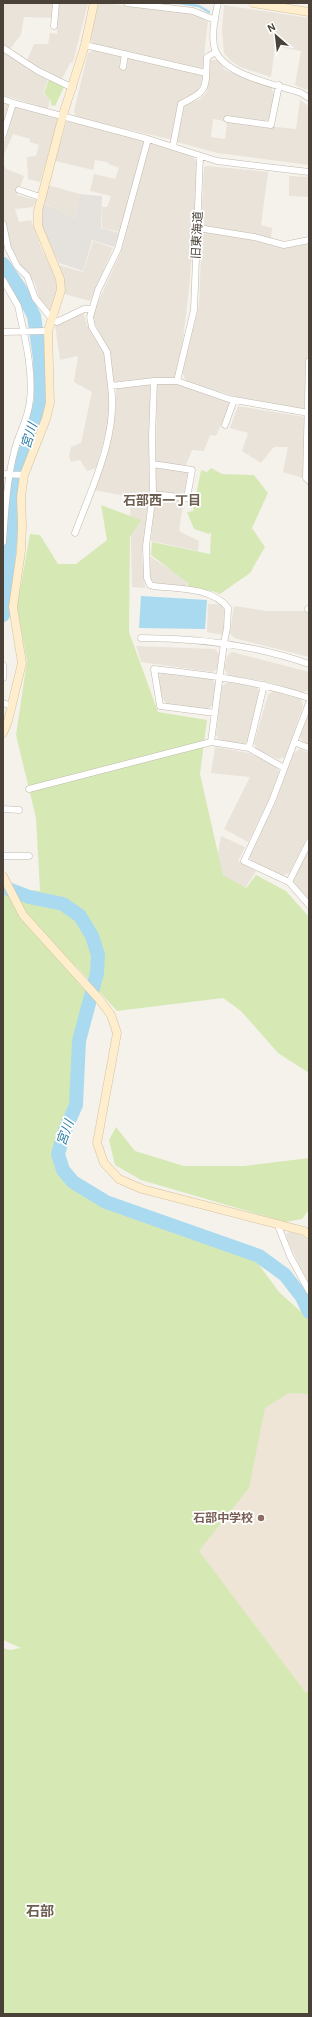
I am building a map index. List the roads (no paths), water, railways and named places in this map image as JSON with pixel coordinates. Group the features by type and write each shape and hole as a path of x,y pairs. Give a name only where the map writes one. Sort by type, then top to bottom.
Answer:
{"street":[{"path":"54,26 56,3"},
{"path":"3,733 8,705 22,664 13,607 21,551 21,497 24,475 46,419 50,403 45,331 53,320 61,290 60,279 38,226 38,211 40,197 63,115 73,88 85,45 94,3"},
{"path":"127,3 193,10 215,20"},
{"path":"218,3 215,20 214,42 216,52 230,69 279,85 309,97"},
{"path":"253,3 309,12"},
{"path":"85,45 206,73"},
{"path":"3,48 38,71 73,88"},
{"path":"173,146 182,104 197,97 204,90 207,58 216,52"},
{"path":"123,67 125,54"},
{"path":"227,119 271,125 279,85"},
{"path":"3,98 13,103 148,138 200,156 217,160 309,172"},
{"path":"3,135 13,103"},
{"path":"75,533 107,443 114,404 107,352 92,327 90,316 98,290 118,249 148,138"},
{"name":"旧東海道","path":"177,381 194,310 200,156"},
{"path":"19,190 40,197"},
{"path":"3,224 8,248 17,266 27,276 35,298 53,320 57,322 84,309 92,309"},
{"path":"198,228 254,237 284,245 309,240"},
{"path":"3,280 18,306 25,331 31,397 28,417 16,448 5,497 3,542"},
{"path":"3,332 45,331"},
{"path":"309,361 306,478 309,481"},
{"path":"112,386 154,381 177,381 234,400 308,413"},
{"path":"154,381 152,464 153,494 146,546 148,582 153,586 207,593 224,603 228,608 228,618 211,742"},
{"path":"225,425 234,400"},
{"path":"152,464 192,470 187,498 153,494"},
{"path":"3,474 24,475"},
{"path":"140,638 178,638 224,643 280,655 309,664"},
{"path":"3,665 3,678"},
{"path":"215,713 160,706 154,669 220,677 264,685 309,698"},
{"path":"249,748 264,685"},
{"path":"309,702 272,801 244,861 288,882 309,905"},
{"path":"29,790 211,742 249,748 284,768"},
{"path":"294,742 309,748"},
{"path":"3,809 19,810"},
{"path":"288,882 309,842"},
{"path":"3,856 29,856"},
{"path":"4,878 23,915 99,999 111,1015 117,1033 97,1143 104,1163 119,1179 142,1189 304,1231 309,1235"},
{"path":"277,1224 293,1263 309,1291"}],"water":[{"path":"141,596 207,600 205,629 139,628"}],"waterway":[{"path":"179,3 199,6 209,12"},
{"name":"宮川","path":"3,264 20,289 34,316 40,359 41,400 37,417 16,480 3,615"},
{"name":"宮川","path":"3,887 29,897 63,904 80,916 92,936 98,955 97,973 79,1041 76,1105 65,1130 58,1154 63,1170 73,1182 106,1202 259,1256 285,1275 302,1297 309,1312"}],"place":[{"name":"石部中学校","path":"261,1518"}],"district":[{"name":"石部西一丁目","path":"162,501"},
{"name":"石部","path":"40,1912"}]}
